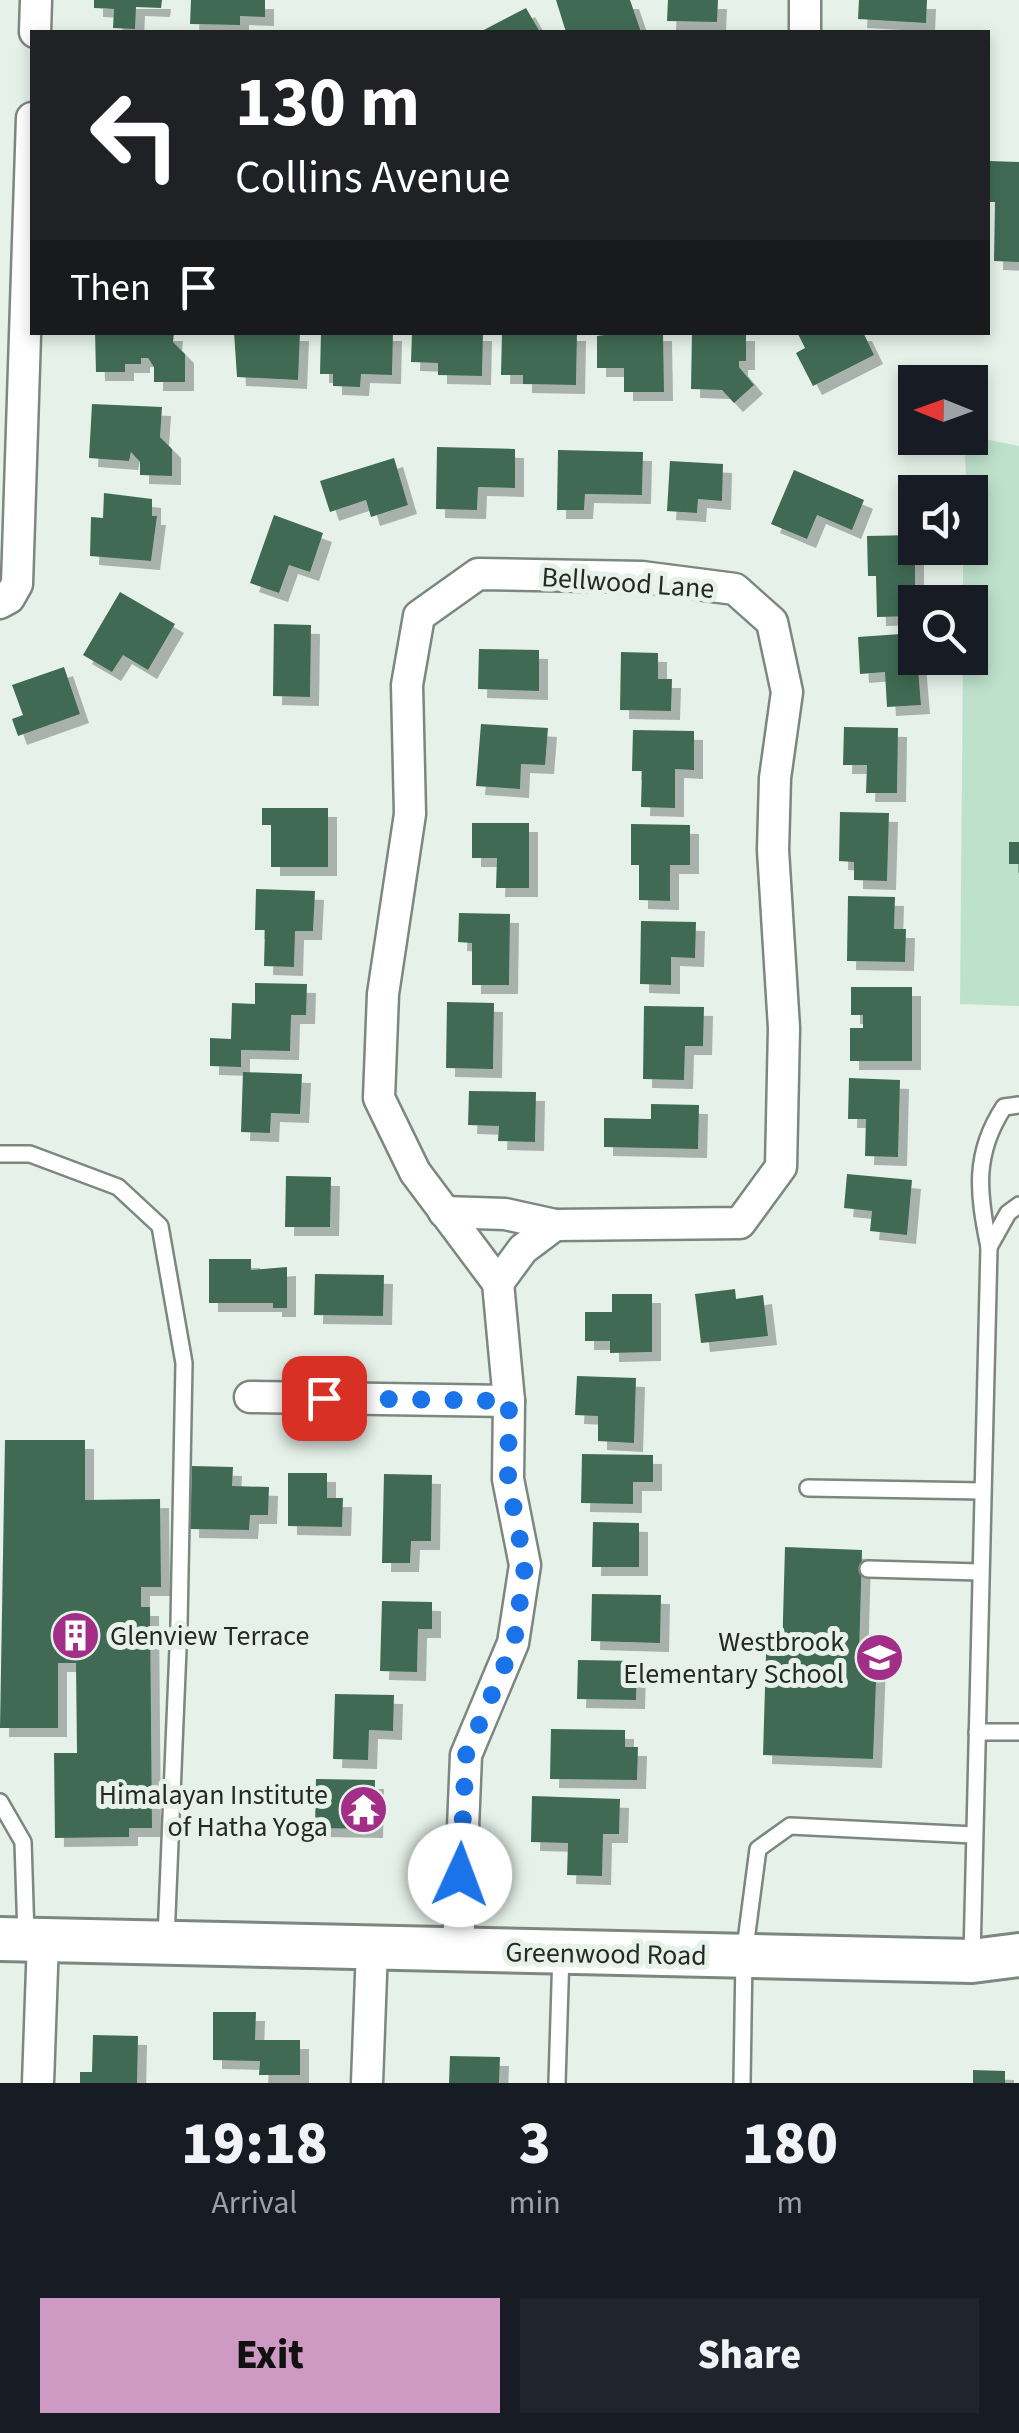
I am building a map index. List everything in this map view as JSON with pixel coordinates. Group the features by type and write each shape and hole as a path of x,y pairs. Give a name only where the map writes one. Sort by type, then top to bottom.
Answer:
{"main road":[{"name":"Greenwood Road","path":"23,1940 972,1961 1019,1955"},
{"name":"Greenwood Road","path":"972,1961 1019,1975"}],"street":[{"path":"35,30 36,0"},
{"path":"804,30 805,0"},
{"path":"0,603 9,598 17,584 21,241 30,140"},
{"name":"Bellwood Lane","path":"444,1212 504,1214 555,1225 740,1223 781,1168 784,1028 773,850 774,778 786,692 772,622 735,589 642,577 478,574 419,616 407,686 410,814 383,994 378,1098 415,1172 444,1212 498,1283"},
{"path":"458,1950 466,1755 514,1643 525,1566 508,1479 509,1401 498,1283 523,1248 555,1225"},
{"path":"250,1397 509,1401"},
{"path":"23,1940 38,2083"},
{"path":"367,2083 372,1948"}],"lane":[{"path":"972,1961 988,1247 980,1206 983,1138 1004,1107 1019,1105"},
{"path":"0,1154 30,1154 118,1187 160,1226 184,1364 179,1624 166,1943"},
{"path":"988,1247 1008,1213 1019,1205"},
{"path":"808,1488 982,1490"},
{"path":"868,1569 980,1572"},
{"path":"977,1732 1019,1732"},
{"path":"0,1802 21,1838 23,1940"},
{"path":"742,2083 744,1956 758,1849 790,1826 974,1835"},
{"path":"557,2083 560,1952"}],"green space":[{"path":"988,440 1019,446 1019,1006 960,1004 963,675 988,675 988,585 963,585 963,565 988,565 988,475 966,475 965,455 988,455"}],"building":[{"path":"94,0 162,0 161,8 136,7 135,29 113,28 114,9 94,8"},
{"path":"191,0 265,0 265,17 240,16 240,25 190,24"},
{"path":"556,0 630,0 640,30 565,30"},
{"path":"668,0 718,0 717,22 667,21"},
{"path":"859,0 927,0 926,23 858,19"},
{"path":"526,8 539,30 484,30"},
{"path":"990,161 1019,162 1019,262 994,261 995,202 990,202"},
{"path":"95,335 174,335 173,342 185,354 185,382 154,382 154,367 148,358 141,358 141,364 125,364 125,372 96,372"},
{"path":"234,335 300,335 298,380 237,377"},
{"path":"321,335 393,335 392,375 361,374 360,387 333,386 333,374 320,374"},
{"path":"412,335 483,335 482,376 438,375 438,363 411,362"},
{"path":"502,335 577,335 576,385 523,384 523,375 501,375"},
{"path":"663,335 664,392 624,392 624,368 597,368 597,336"},
{"path":"692,335 746,335 746,361 739,361 739,367 754,385 734,403 722,390 691,389"},
{"path":"798,335 864,335 874,355 813,386 796,353 805,348"},
{"path":"92,404 162,407 160,437 172,449 172,476 140,475 140,462 131,452 129,461 89,458"},
{"path":"437,447 515,449 515,488 478,487 477,510 436,509"},
{"path":"558,450 643,452 642,495 585,494 584,510 557,510"},
{"path":"394,458 408,505 371,517 366,500 330,512 320,481"},
{"path":"670,461 723,464 722,501 698,499 697,513 667,511"},
{"path":"794,470 864,500 852,530 817,515 807,539 771,524"},
{"path":"104,493 152,499 152,516 157,516 151,561 90,556 91,517 103,518"},
{"path":"274,515 323,533 310,572 289,565 279,593 250,583"},
{"path":"898,535 898,565 915,565 915,585 898,585 898,616 877,617 876,576 868,576 867,536"},
{"path":"120,592 175,624 148,670 123,655 112,672 83,655"},
{"path":"274,624 311,625 310,697 273,696"},
{"path":"898,634 898,675 918,675 921,705 887,707 885,672 860,674 858,637"},
{"path":"479,649 539,650 539,691 478,689"},
{"path":"621,652 658,653 658,679 672,679 671,711 620,710"},
{"path":"64,667 80,714 18,736 12,719 23,715 12,685"},
{"path":"481,724 548,728 545,765 521,764 520,789 476,786"},
{"path":"844,727 898,728 897,793 866,793 867,765 843,765"},
{"path":"633,730 694,731 694,770 675,769 675,808 641,807 642,771 632,771"},
{"path":"262,808 328,808 328,867 271,867 271,825 262,825"},
{"path":"840,812 889,813 887,881 854,880 854,862 839,861"},
{"path":"472,823 529,823 529,888 496,888 497,858 472,858"},
{"path":"631,824 690,825 690,865 670,865 670,901 639,900 639,865 631,865"},
{"path":"1009,842 1019,842 1019,864 1009,864"},
{"path":"256,889 315,891 313,931 295,931 294,967 264,966 265,930 255,930"},
{"path":"848,896 895,897 894,929 906,929 905,962 847,961"},
{"path":"459,913 510,914 509,985 472,985 472,943 458,942"},
{"path":"641,921 696,922 695,958 671,957 671,985 640,984"},
{"path":"255,983 307,984 306,1015 291,1015 290,1051 241,1050 241,1067 210,1066 210,1038 231,1039 232,1003 255,1004"},
{"path":"851,987 912,987 912,1061 850,1061 850,1028 863,1028 863,1015 851,1015"},
{"path":"447,1002 494,1003 493,1069 446,1068"},
{"path":"644,1006 704,1007 703,1046 685,1046 684,1080 643,1079"},
{"path":"243,1072 302,1074 300,1114 271,1113 270,1133 241,1132"},
{"path":"849,1078 900,1080 898,1157 865,1156 866,1119 848,1119"},
{"path":"469,1091 536,1092 535,1142 498,1141 499,1126 468,1125"},
{"path":"651,1104 699,1105 698,1149 604,1147 604,1118 651,1119"},
{"path":"847,1174 912,1180 907,1235 870,1231 872,1211 844,1208"},
{"path":"286,1176 331,1177 330,1227 285,1227"},
{"path":"209,1259 251,1259 251,1270 287,1267 287,1308 273,1308 273,1303 209,1303"},
{"path":"315,1274 384,1275 383,1316 314,1315"},
{"path":"735,1289 736,1299 763,1295 768,1336 701,1343 695,1294"},
{"path":"612,1294 652,1294 652,1352 610,1353 610,1341 585,1341 585,1312 612,1312"},
{"path":"577,1376 636,1378 634,1443 598,1441 598,1416 575,1415"},
{"name":"Glenview Terrace","path":"5,1440 85,1440 85,1500 160,1499 161,1587 141,1587 141,1607 150,1607 152,1828 129,1828 129,1837 55,1838 54,1753 77,1753 76,1663 58,1663 58,1728 0,1728"},
{"path":"582,1454 653,1455 653,1482 633,1482 633,1504 581,1503"},
{"path":"192,1466 233,1467 232,1486 269,1487 268,1515 250,1515 249,1530 190,1529"},
{"path":"288,1473 327,1473 327,1498 343,1498 342,1527 288,1526"},
{"path":"384,1474 432,1475 431,1541 411,1541 410,1563 382,1563"},
{"path":"593,1522 639,1523 639,1567 592,1567"},
{"path":"785,1547 862,1550 859,1655 877,1656 873,1759 763,1755 766,1654 782,1655"},
{"path":"592,1594 661,1595 660,1643 591,1641"},
{"path":"382,1601 432,1602 432,1629 418,1629 417,1672 380,1671"},
{"path":"578,1660 637,1661 636,1700 577,1699"},
{"path":"335,1694 394,1695 393,1731 369,1730 368,1760 333,1759"},
{"path":"551,1729 625,1730 625,1747 638,1747 637,1780 550,1779"},
{"path":"316,1779 375,1780 374,1829 315,1828"},
{"path":"532,1796 620,1799 619,1834 603,1834 602,1876 567,1875 568,1843 531,1842"},
{"path":"213,2012 256,2012 255,2040 300,2040 300,2075 259,2075 260,2061 213,2060"},
{"path":"93,2035 138,2036 137,2083 80,2083 80,2072 92,2072"},
{"path":"450,2056 500,2057 499,2083 449,2083"},
{"path":"973,2070 1005,2071 1005,2083 973,2083"}],"place":[{"name":"Glenview Terrace","path":"75,1635"},
{"name":"Westbrook Elementary School","path":"879,1657"},
{"name":"Himalayan Institute of Hatha Yoga","path":"363,1810"}],"route":[{"path":"324,1398 509,1401 508,1479 525,1566 514,1643 483,1707 466,1755 460,1875"}]}
